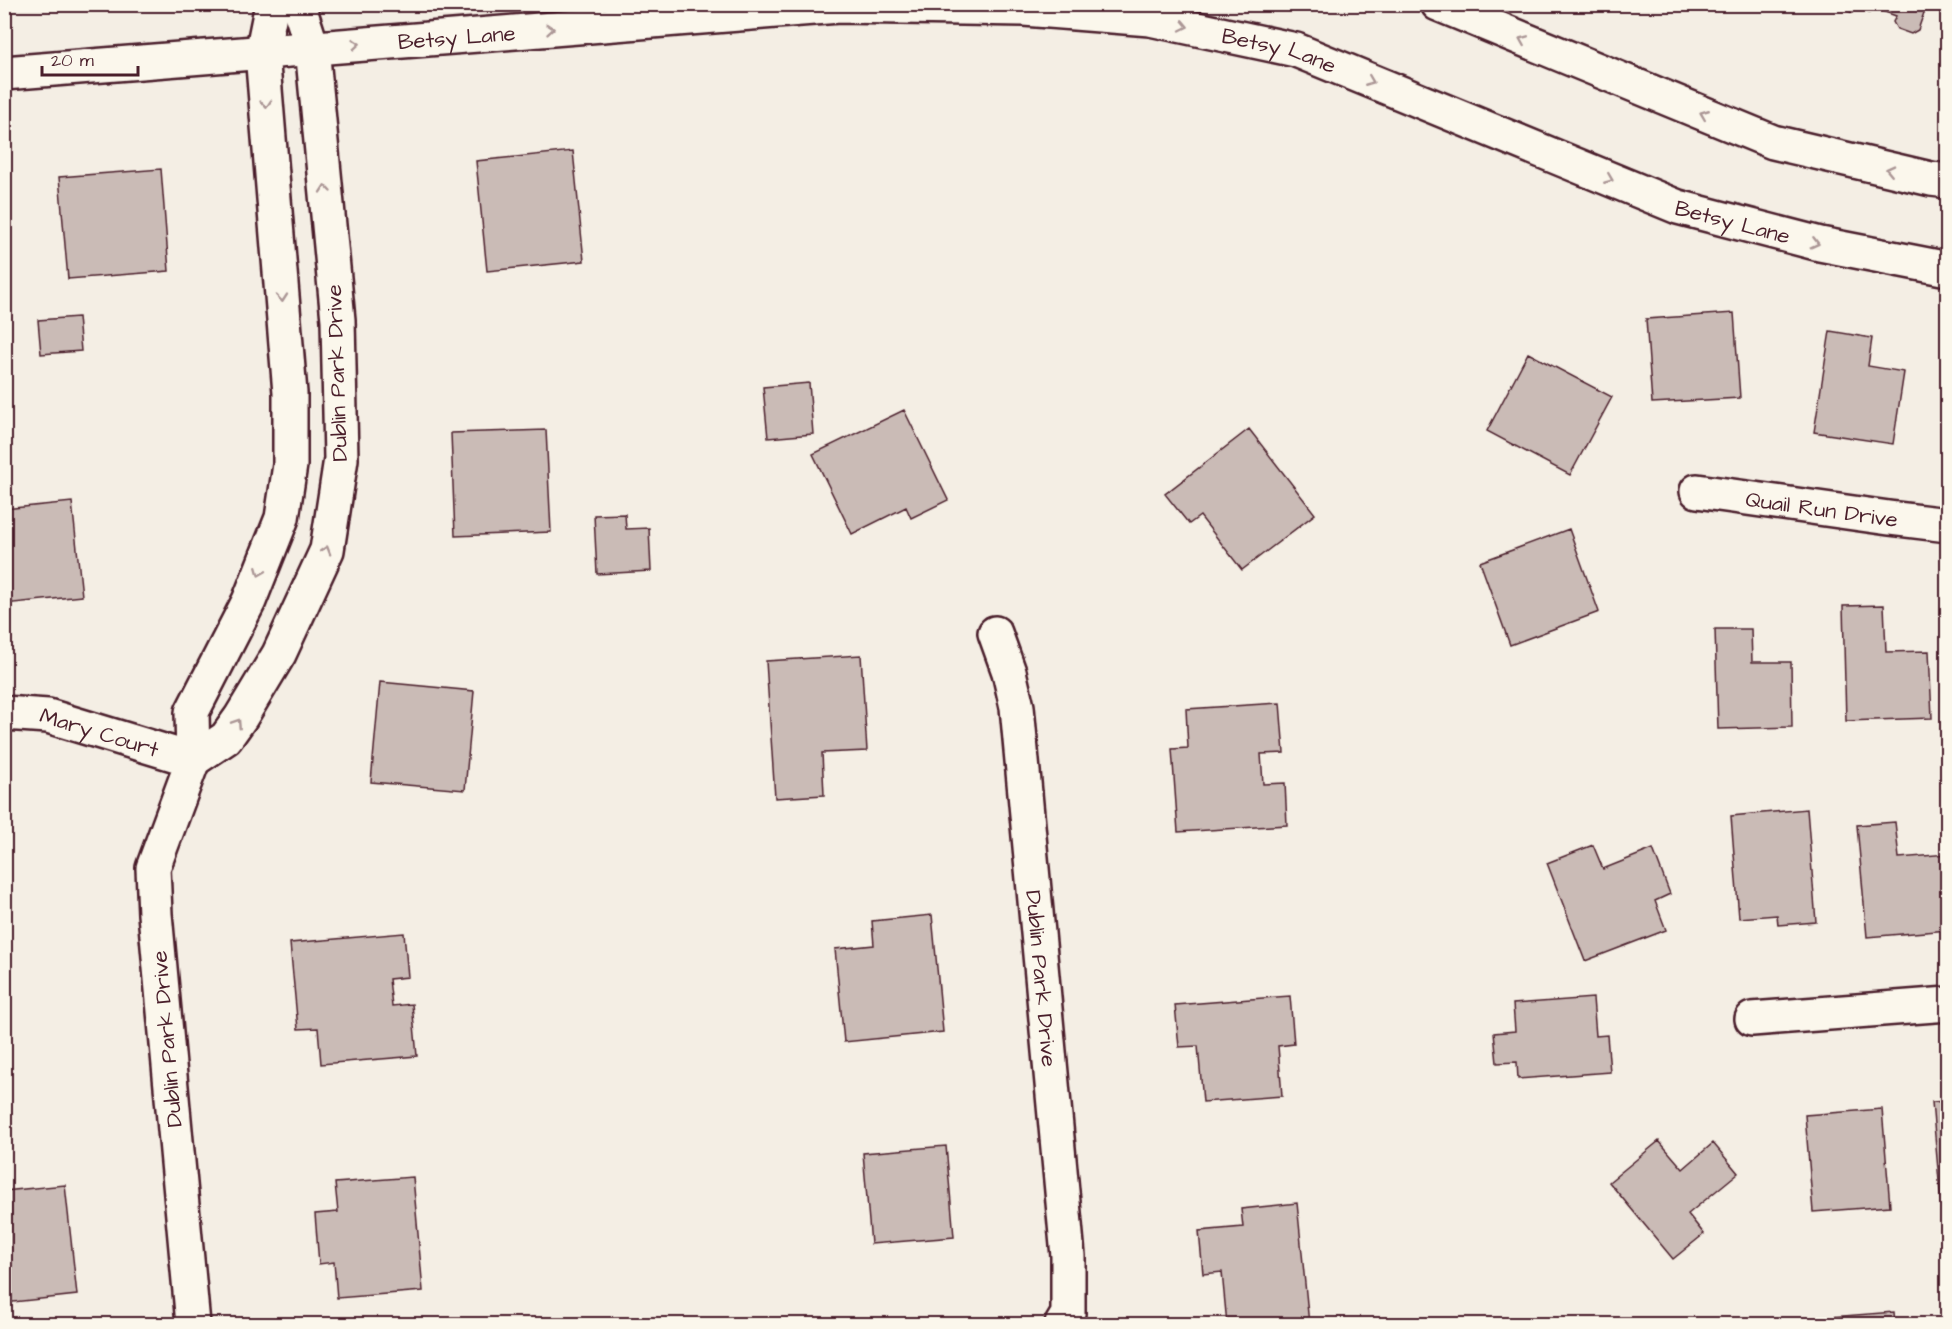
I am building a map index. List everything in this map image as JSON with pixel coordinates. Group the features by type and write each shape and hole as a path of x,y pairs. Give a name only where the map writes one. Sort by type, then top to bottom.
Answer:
{"street":[{"name":"Dublin Park Drive","path":"193,1324 156,937 153,868 193,760 192,712 249,601 282,518 290,465 290,393 262,53 272,4"},
{"name":"Dublin Park Drive","path":"193,760 226,738 279,654 327,550 341,459 338,320 312,47 298,4"},
{"path":"1438,4 1773,142 1947,181"},
{"name":"Betsy Lane","path":"4,73 839,6 1024,9 1150,19 1296,50 1678,207 1820,244 1947,269"},
{"path":"277,242 330,236"},
{"name":"Quail Run Drive","path":"1697,491 1889,519 1947,525"},
{"path":"285,498 333,511"},
{"name":"Dublin Park Drive","path":"994,633 1009,672 1017,707 1068,1256 1068,1314 1062,1324"},
{"name":"Mary Court","path":"4,713 48,716 193,760"},
{"path":"1752,1019 1947,1004"}],"building":[{"path":"1830,4 1927,4 1918,30 1911,34 1897,29 1893,22 1896,16 1871,7 1869,13 1855,7 1853,13"},
{"path":"573,151 584,261 487,271 476,161"},
{"path":"161,169 169,271 68,279 59,177"},
{"path":"1734,313 1740,398 1652,403 1646,319"},
{"path":"78,317 81,351 41,354 38,320"},
{"path":"1830,331 1872,338 1868,366 1904,372 1893,444 1814,432"},
{"path":"1528,353 1612,397 1570,475 1487,431"},
{"path":"809,383 813,434 768,438 763,387"},
{"path":"904,410 948,500 911,518 906,507 852,534 813,454"},
{"path":"1249,429 1315,514 1242,570 1200,516 1189,524 1165,494"},
{"path":"546,430 551,532 455,536 451,433"},
{"path":"72,502 82,596 4,604 4,509"},
{"path":"625,514 626,529 649,528 651,571 597,574 594,515"},
{"path":"1569,529 1599,612 1510,645 1480,562"},
{"path":"1884,605 1886,652 1929,651 1932,718 1846,721 1843,606"},
{"path":"1715,629 1751,629 1752,662 1791,662 1792,727 1718,729"},
{"path":"861,655 867,751 822,753 824,795 775,798 766,661"},
{"path":"380,682 474,691 465,790 371,782"},
{"path":"1280,703 1284,753 1261,754 1263,784 1285,783 1287,825 1178,832 1172,749 1188,748 1186,709"},
{"path":"1807,809 1816,922 1778,925 1777,915 1739,918 1731,816"},
{"path":"1895,822 1899,858 1948,854 1948,930 1867,937 1857,825"},
{"path":"1593,845 1603,869 1653,849 1670,894 1655,901 1666,930 1585,961 1547,863"},
{"path":"932,915 943,1032 844,1042 835,949 874,945 872,921"},
{"path":"404,933 408,977 389,979 392,1006 412,1004 417,1056 321,1064 318,1028 298,1029 290,943"},
{"path":"1290,996 1294,1044 1278,1046 1282,1096 1203,1102 1198,1046 1179,1047 1175,1005"},
{"path":"1593,998 1596,1036 1607,1035 1610,1072 1518,1079 1517,1062 1497,1063 1494,1033 1515,1031 1513,1004"},
{"path":"1948,1101 1948,1214 1942,1215 1932,1102"},
{"path":"1882,1109 1890,1206 1813,1212 1805,1115"},
{"path":"1659,1141 1683,1169 1713,1143 1738,1173 1688,1214 1704,1234 1673,1259 1609,1182"},
{"path":"946,1146 954,1237 871,1244 863,1153"},
{"path":"413,1177 423,1291 337,1298 334,1262 319,1264 315,1214 338,1212 335,1183"},
{"path":"65,1185 77,1295 4,1303 4,1191"},
{"path":"1297,1203 1309,1324 1227,1324 1222,1272 1203,1274 1199,1231 1243,1227 1241,1209"},
{"path":"1894,1312 1895,1324 1820,1324 1819,1318"}]}
